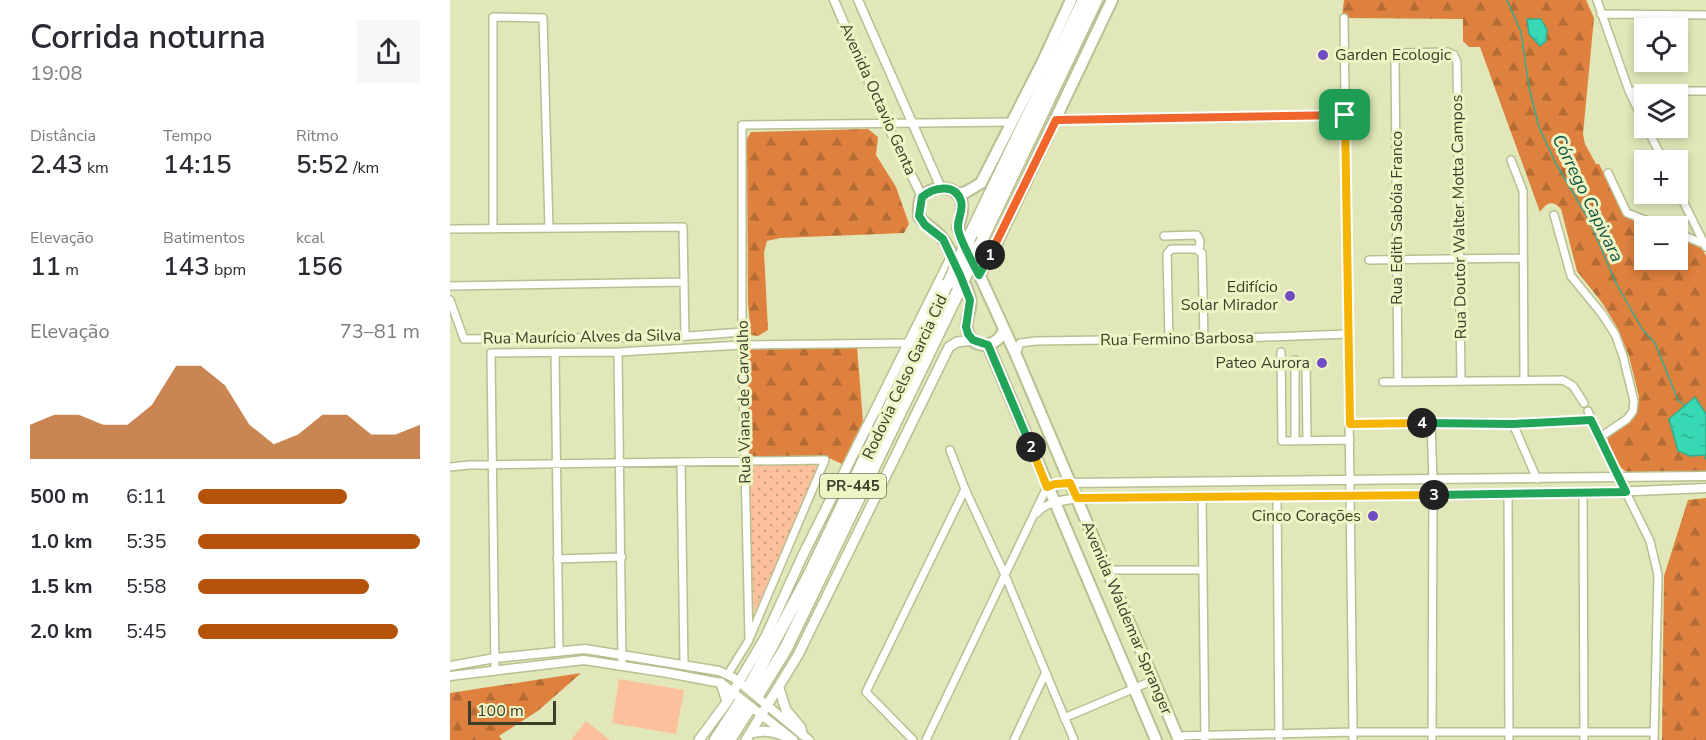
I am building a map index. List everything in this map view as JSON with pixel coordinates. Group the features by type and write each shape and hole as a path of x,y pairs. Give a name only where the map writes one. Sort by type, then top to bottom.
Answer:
{"highway":[{"name":"Rodovia Celso Garcia Cid","path":"749,686 809,576 1084,0"},
{"name":"Rodovia Celso Garcia Cid","path":"749,686 786,648 1096,0"},
{"path":"716,740 744,706 729,740"}],"main road":[{"path":"973,340 966,327 970,300 943,239 925,225 919,216 922,197 934,189 941,188 949,189 957,194 966,192 981,183 1071,0"},
{"path":"979,275 1056,120 1112,0"},
{"name":"Avenida Waldemar Spranger","path":"957,194 961,201 962,213 958,228 1016,355 1178,738"},
{"name":"Rodovia Celso Garcia Cid","path":"699,740 733,692 749,686 802,557 952,256"},
{"path":"749,736 798,655 949,347 957,342 973,340 988,345 995,343 1001,338 1004,330"},
{"name":"Avenida Waldemar Spranger","path":"988,345 1156,740"},
{"path":"721,683 727,702"},
{"path":"749,736 770,730 799,739 801,728 784,706 778,688"}],"street":[{"name":"Avenida Octavio Genta","path":"834,0 887,124 922,197"},
{"name":"Avenida Octavio Genta","path":"858,0 941,188"},
{"path":"1596,0 1634,101"},
{"path":"1601,14 1706,15"},
{"path":"493,229 493,17 543,18 549,228"},
{"path":"1344,18 1352,481 1353,736"},
{"name":"Rua Edith Sabóia Franco","path":"1398,382 1395,60 1398,54 1448,52 1454,55"},
{"name":"Rua Doutor Walter Motta Campos","path":"1454,55 1458,62 1461,381"},
{"path":"1629,91 1706,91"},
{"path":"1056,120 1345,115"},
{"path":"887,124 1013,122"},
{"name":"Rua Viana de Carvalho","path":"750,640 742,332 742,125 887,124"},
{"path":"1511,160 1523,191 1524,380"},
{"path":"1608,173 1627,213 1635,216"},
{"path":"1684,204 1705,245"},
{"path":"1554,215 1571,276 1615,334 1634,401 1633,411 1627,419 1599,438"},
{"path":"450,229 683,227 685,335"},
{"path":"1164,236 1197,235 1200,241 1204,339"},
{"path":"1688,238 1705,245"},
{"path":"1169,339 1167,254 1171,249 1200,250"},
{"path":"1370,260 1523,258"},
{"path":"450,286 684,282"},
{"name":"Rua Maurício Alves da Silva","path":"450,300 464,339 676,337 742,332"},
{"name":"Rua Fermino Barbosa","path":"1016,355 1020,343 1025,342 1348,334"},
{"path":"495,670 491,353 618,352 743,345 908,343"},
{"path":"555,352 559,651"},
{"path":"618,352 622,666"},
{"path":"1281,352 1282,441 1350,440"},
{"path":"1294,360 1295,441"},
{"path":"1306,362 1307,441"},
{"path":"1178,738 1654,736 1658,575 1650,541 1586,407 1573,386 1567,381 1524,380 1383,382"},
{"path":"1350,424 1513,424 1591,420"},
{"path":"1431,423 1433,479"},
{"path":"1513,424 1537,479"},
{"path":"951,450 965,489 1005,575 1074,740"},
{"path":"450,467 493,464 825,460 750,640 728,674"},
{"path":"681,462 684,664"},
{"path":"926,740 1047,487 1055,484 1706,476"},
{"path":"1033,517 1042,508 1054,502 1077,498 1626,492 1706,488"},
{"path":"913,740 866,692 965,489"},
{"path":"1583,492 1584,736"},
{"path":"1508,493 1509,736"},
{"path":"1432,737 1433,495"},
{"path":"1202,496 1205,737"},
{"path":"1277,496 1279,737"},
{"path":"557,559 622,557"},
{"path":"1107,570 1202,570"},
{"path":"450,666 495,658 585,649 622,654 728,674 749,686 766,710"},
{"path":"450,676 584,660 721,683 766,710 799,739"},
{"path":"1014,740 1045,674"},
{"path":"1064,718 1154,680"}],"shaded area":[{"path":"821,463 754,614 747,464"},
{"path":"619,679 684,690 676,734 612,723"},
{"path":"586,721 610,740 571,740"}],"green space":[{"path":"1344,0 1586,0 1594,18 1583,134 1585,144 1596,164 1599,164 1625,216 1634,220 1634,270 1688,270 1688,242 1701,247 1706,256 1706,472 1631,473 1621,468 1614,459 1609,448 1608,437 1632,420 1637,412 1639,397 1629,356 1618,329 1603,304 1577,271 1561,209 1550,203 1540,212 1480,47 1469,47 1463,41 1463,19 1342,18"},
{"path":"868,129 878,137 876,155 896,187 909,224 904,233 780,238 767,241 764,252 768,330 758,336 751,335 748,303 747,139 751,132"},
{"path":"857,347 863,421 842,464 827,457 747,457 746,348"},
{"path":"1706,498 1706,740 1662,740 1664,576 1688,500"},
{"path":"581,673 539,710 499,736 502,740 450,740 450,693"}],"water":[{"path":"1527,19 1541,19 1547,30 1546,41 1540,46 1529,34"},
{"path":"1695,397 1706,414 1706,455 1690,456 1678,451 1669,419"}],"waterway":[{"name":"Córrego Capivara","path":"1507,0 1521,32 1529,87 1539,127 1555,162 1589,220 1616,283 1642,329 1655,343 1678,400 1685,406"},
{"name":"Córrego Capivara","path":"1704,455 1706,459"}],"place":[{"name":"Garden Ecologic","path":"1323,55"},
{"name":"Edifício Solar Mirador","path":"1290,296"},
{"name":"Pateo Aurora","path":"1322,363"},
{"name":"Cinco Corações","path":"1373,516"}],"route":[{"path":"1345,115 1350,424 1513,424 1591,420 1626,492 1077,498 1070,483 1047,487 988,345 980,344 968,334 966,327 970,300 943,239 925,225 919,216 922,197 934,189 941,188 949,189 957,194 961,201 962,213 958,228 979,275 1056,120 1345,115"}]}
